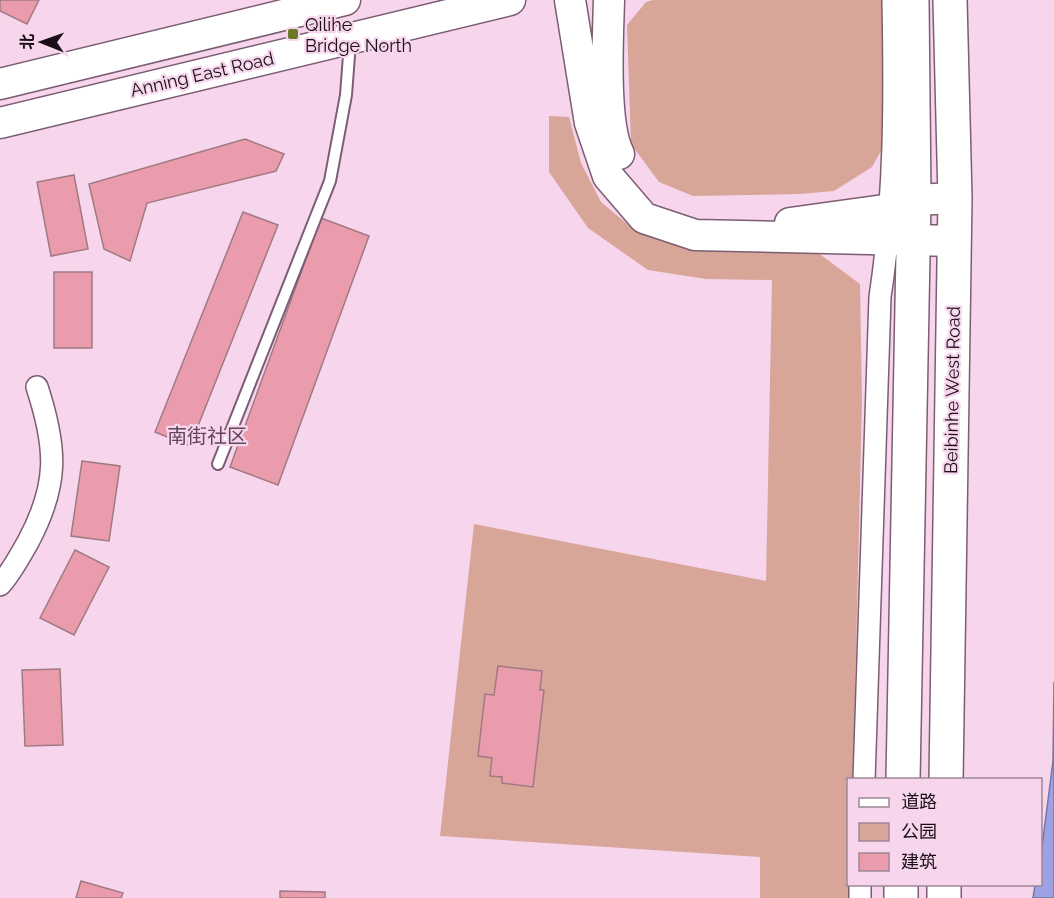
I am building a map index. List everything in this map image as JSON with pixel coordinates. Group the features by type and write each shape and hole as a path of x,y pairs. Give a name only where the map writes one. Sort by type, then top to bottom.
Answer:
{"main road":[{"path":"0,84 345,0"},
{"name":"Anning East Road","path":"0,123 510,0"},
{"path":"570,0 590,123 608,176 644,218 695,235 955,242"},
{"path":"609,0 608,61 612,141 639,194 690,224 806,223 955,198"},
{"path":"903,778 901,240 912,0"},
{"name":"Beibinhe West Road","path":"946,778 955,242 950,0"}],"street":[{"path":"893,0 895,113 903,205"},
{"path":"864,778 880,297 901,240"},
{"path":"0,585 22,553 43,514 52,472 51,428 38,387"}],"lane":[{"path":"218,464 330,181 346,95 351,39"}],"green space":[{"path":"653,0 883,0 887,140 872,167 834,191 800,194 693,196 659,182 631,144 627,25 646,2"},
{"path":"549,116 569,117 581,163 601,202 632,228 673,244 727,251 813,249 860,284 862,401 853,778 847,778 847,886 850,886 850,898 760,898 760,857 440,836 474,524 766,581 772,280 706,279 648,270 588,228 549,172"}],"water":[{"path":"1054,682 1054,898 1033,898 1035,886 1042,886 1042,847 1053,761"}],"building":[{"path":"0,0 39,0 27,24 0,11"},
{"path":"245,139 284,154 276,171 147,203 130,261 104,249 89,184"},
{"path":"74,175 88,249 51,256 37,182"},
{"path":"243,212 278,225 190,446 155,432"},
{"path":"321,218 369,236 278,485 230,467"},
{"path":"54,272 92,272 92,348 54,348"},
{"path":"82,461 120,466 109,541 71,536"},
{"path":"75,550 109,567 74,635 40,618"},
{"path":"498,666 542,671 540,690 544,690 533,787 502,783 502,777 490,776 492,758 478,756 485,694 494,695"},
{"path":"60,669 63,745 25,746 22,670"},
{"path":"81,881 123,893 121,898 76,898"},
{"path":"280,891 325,892 325,898 280,898"}],"place":[{"name":"Qilihe Bridge North","path":"293,34"}],"district":[{"name":"南街社区","path":"207,436"}]}
